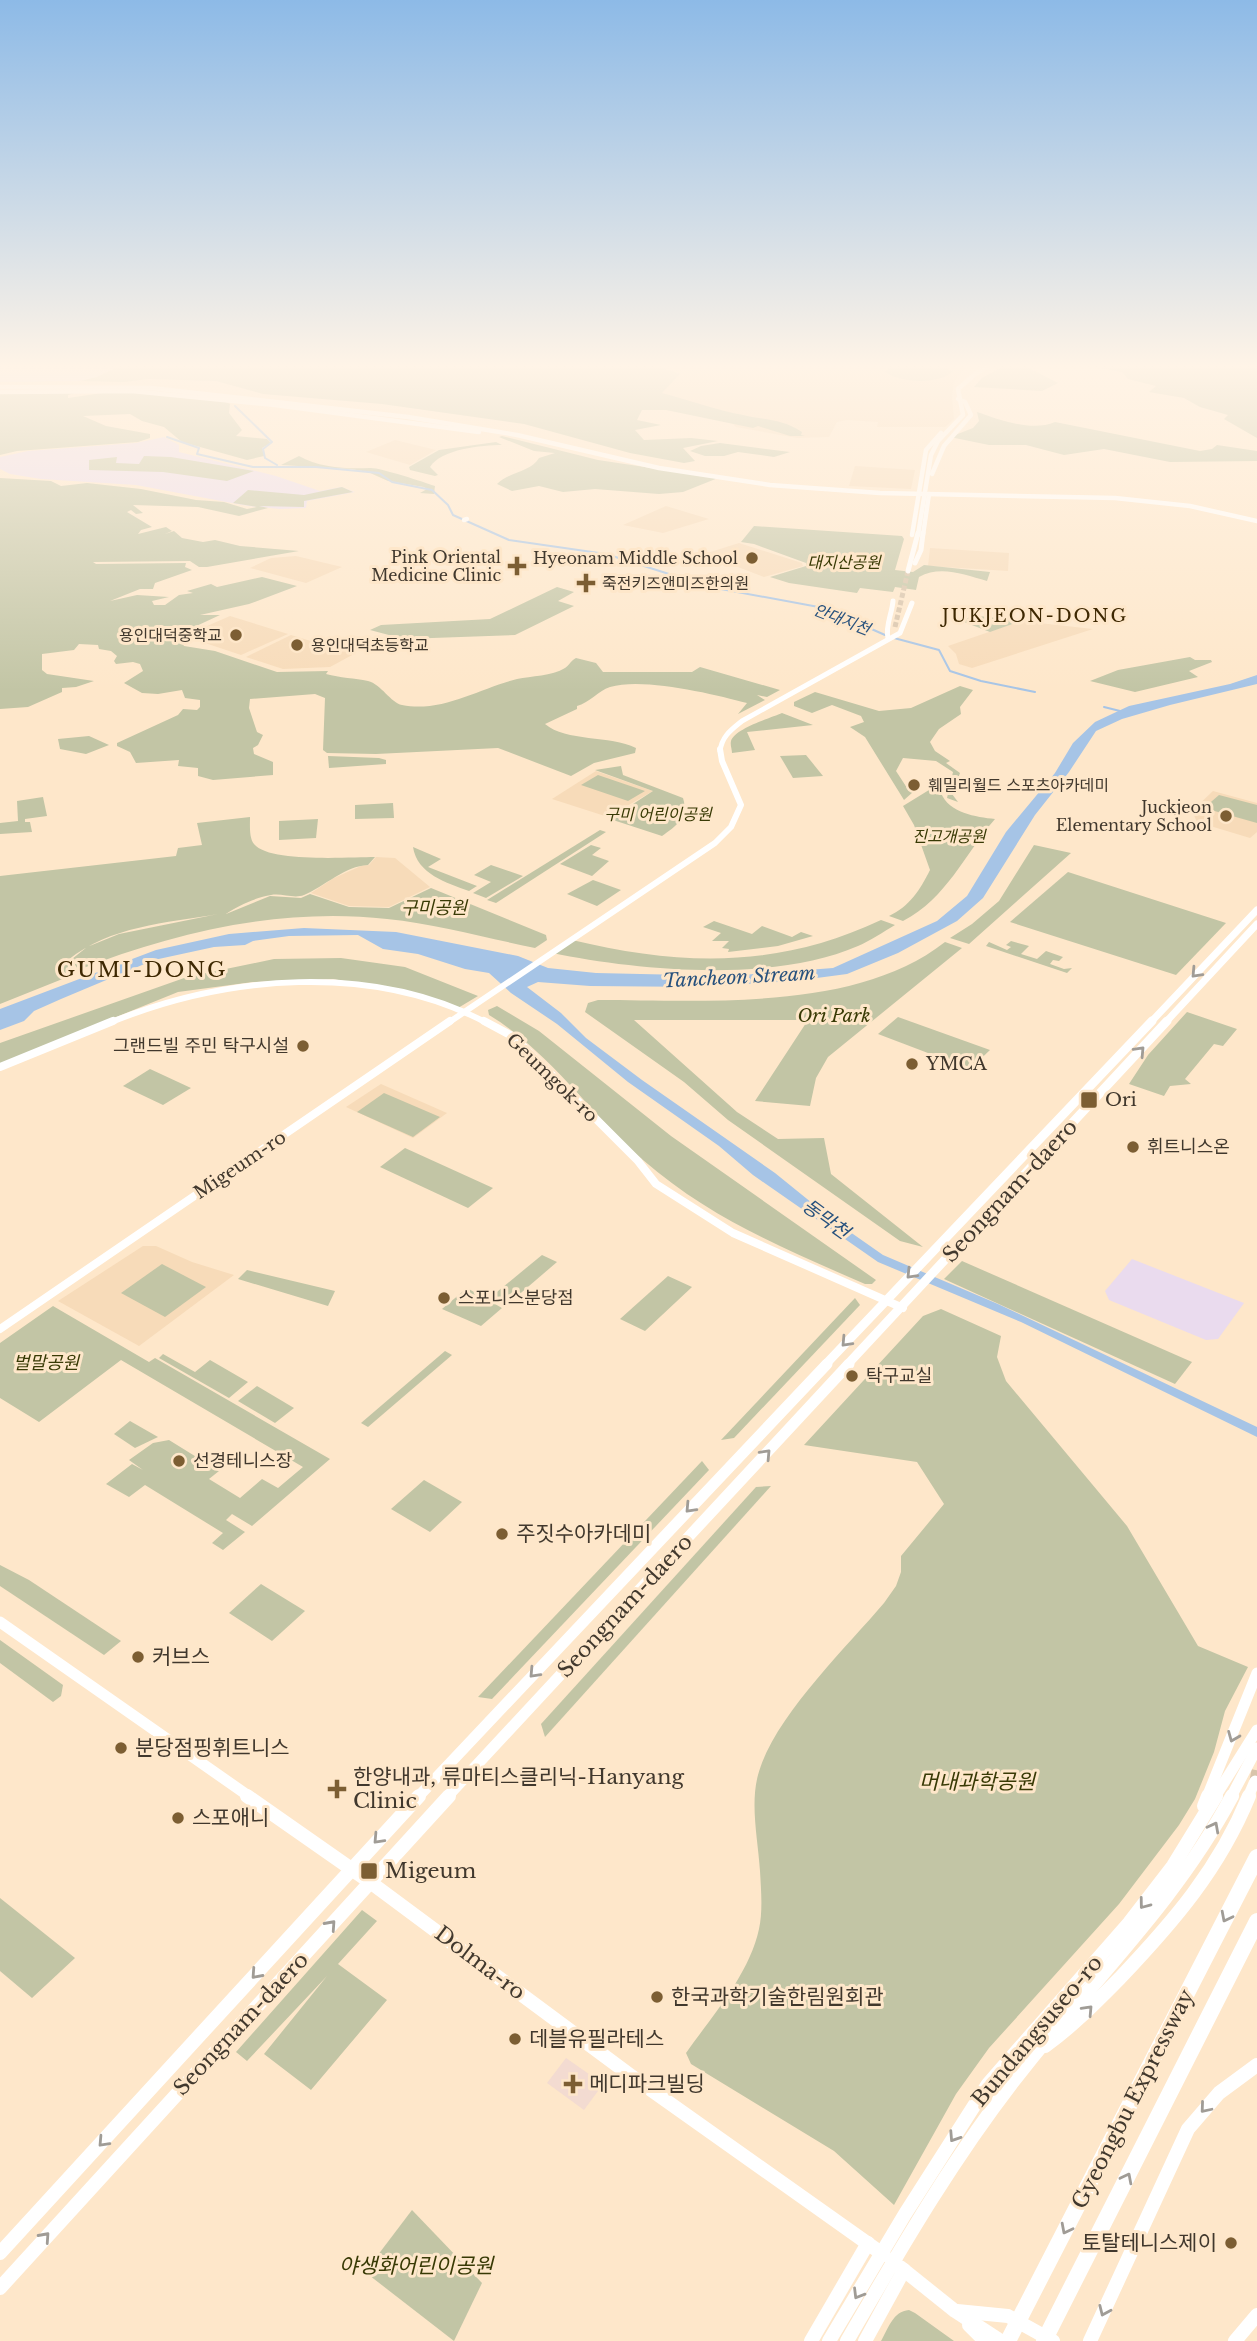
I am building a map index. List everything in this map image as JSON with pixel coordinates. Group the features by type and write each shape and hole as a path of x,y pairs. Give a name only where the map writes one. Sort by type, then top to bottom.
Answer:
{"highway":[{"name":"Gyeongbu Expressway","path":"1009,2341 1257,1857"},
{"name":"Gyeongbu Expressway","path":"1050,2336 1257,1921"}],"main road":[{"path":"687,472 845,491 1093,496 1169,503 1257,520"},
{"path":"922,472 913,526 916,543 916,562 908,571 916,543 928,472"},
{"path":"916,543 924,527 934,472"},
{"path":"893,601 891,619 886,629 888,638 896,631 912,603"},
{"name":"Migeum-ro","path":"0,1329 727,832 741,805 719,755 722,738 736,725 862,656 888,638"},
{"name":"Seongnam-daero","path":"0,2253 351,1868 889,1296 1257,910"},
{"name":"Seongnam-daero","path":"0,2288 370,1882 1255,926"},
{"name":"Geumgok-ro","path":"0,1067 143,1009 200,993 266,983 317,982 382,987 421,996 465,1011 514,1037 638,1161 656,1184 681,1202 733,1233 906,1304"},
{"name":"Dolma-ro","path":"0,1622 351,1868 622,2068 868,2243 955,2311"},
{"path":"1196,1827 1257,1673"},
{"name":"Bundangsuseo-ro","path":"847,2341 911,2218 988,2084 1129,1923 1173,1866 1257,1730"},
{"name":"Bundangsuseo-ro","path":"829,2341 911,2218 1000,2096 1034,2053 1142,1930 1186,1872 1210,1836 1257,1748"},
{"path":"1034,2053 1071,2028 1166,1930 1212,1870 1236,1828 1255,1781"},
{"path":"1090,2341 1188,2129 1207,2103 1239,2076 1257,2065"},
{"path":"811,2341 868,2243"},
{"path":"865,2341 904,2270"},
{"path":"955,2311 1008,2316 1050,2336"},
{"path":"955,2311 985,2341"},
{"path":"955,2311 1001,2341"},
{"path":"1235,2341 1257,2315"}],"shaded area":[{"path":"6,472 261,472 320,491 341,487 355,492 307,501 306,508 280,509 248,506 136,485 41,479"},
{"path":"853,472 915,472 911,489 849,486"},
{"path":"666,506 709,519 663,533 623,525"},
{"name":"Hyeonam Middle School","path":"739,543 802,563 803,566 764,577 704,554"},
{"path":"930,548 1009,553 1008,571 928,566"},
{"path":"296,556 342,567 306,583 250,568 271,558"},
{"name":"용인대덕중학교","path":"230,616 288,634 241,655 184,636"},
{"path":"1021,621 1093,629 972,668 959,664 956,654 948,646"},
{"name":"용인대덕초등학교","path":"291,635 354,654 330,667 283,669 246,657"},
{"path":"596,771 653,791 608,817 552,799"},
{"name":"Juckjeon Elementary School","path":"1213,791 1257,803 1257,832 1250,838 1197,822 1192,811"},
{"path":"376,857 395,858 430,887 389,907 349,906 311,893 334,878 369,865"},
{"path":"381,1084 447,1113 413,1138 346,1107"},
{"path":"143,1246 156,1246 192,1262 234,1275 139,1346 58,1301"},
{"path":"1132,1259 1244,1303 1218,1339 1206,1340 1109,1300 1105,1291"},
{"name":"메디파크빌딩","path":"566,2058 596,2079 598,2091 584,2110 547,2083"}],"green space":[{"path":"165,472 251,472 227,481"},
{"path":"369,472 392,472 435,486 434,494 420,493 427,489 424,487 388,481"},
{"path":"419,472 435,472 438,475"},
{"path":"517,472 680,472 718,478 683,492 659,494 595,489 563,492 539,486 512,491 497,484"},
{"path":"0,478 51,481 61,486 87,483 141,489 196,500 224,502 247,509 257,507 233,503 248,490 304,495 342,487 353,492 304,501 304,507 259,506 268,508 239,516 198,507 133,505 143,513 136,514 131,510 127,512 152,527 141,530 138,534 166,527 172,531 165,534 174,531 182,538 203,542 215,540 240,546 299,551 207,567 199,567 190,561 93,562 186,563 185,567 192,570 155,583 153,589 140,589 110,601 137,595 169,597 152,601 154,605 165,605 179,595 193,593 187,591 211,584 217,587 262,577 297,586 249,604 200,615 220,615 177,635 184,646 215,651 277,672 328,671 326,674 373,683 398,704 417,707 446,703 517,679 554,673 576,658 596,663 603,672 692,672 700,667 780,690 767,697 757,695 765,700 738,714 747,703 659,685 624,684 610,687 577,706 577,709 545,724 564,734 625,744 636,748 635,753 594,763 571,776 498,748 376,754 327,753 323,750 325,698 315,694 250,699 249,708 257,732 263,735 258,745 253,748 254,754 273,762 273,775 213,780 198,776 198,768 178,766 179,760 136,763 130,752 117,746 117,743 178,715 183,709 197,710 200,700 185,698 182,690 158,694 142,693 124,683 143,671 140,664 116,664 114,661 117,656 111,651 99,649 98,645 79,644 74,650 42,654 42,670 47,674 94,681 62,688 62,692 28,707 0,709"},
{"name":"대지산공원","path":"754,526 902,536 904,539 895,570 913,572 924,565 990,572 987,581 953,572 927,573 919,577 916,590 895,587 893,592 860,588 857,593 789,583 770,577 806,566 806,563 741,542"},
{"path":"557,587 574,592 558,601 574,606 515,635 404,639 370,630 381,625 490,619"},
{"path":"971,615 1021,621 990,632 964,622"},
{"path":"1190,657 1212,662 1189,671 1198,677 1135,692 1090,681 1118,670"},
{"path":"960,686 973,690 960,707 961,714 939,729 930,742 935,751 950,761 946,763 960,773 952,794 958,802 947,798 953,772 936,761 903,758 896,771 909,791 913,792 904,800 865,737 850,727 864,722 861,716 832,705 812,713 794,706 794,702 815,692 879,711 911,708"},
{"path":"782,713 813,725 747,732 755,750 732,753 731,741 739,732"},
{"path":"89,736 109,745 86,754 60,749 58,739"},
{"path":"806,755 823,776 793,778 780,756"},
{"path":"328,756 379,758 386,760 386,764 329,768"},
{"name":"구미 어린이공원","path":"621,766 623,775 683,798 683,816 662,836 610,819 653,791 595,770"},
{"path":"598,775 645,791 628,801 581,785"},
{"name":"진고개공원","path":"929,790 941,793 950,805 964,813 995,819 943,888 932,900 903,921 889,916 914,897 930,870 914,825 903,806"},
{"path":"1219,795 1257,805 1257,823 1204,808"},
{"path":"43,797 47,816 25,819 25,822 30,822 32,832 0,834 0,823 18,821 17,801"},
{"path":"393,803 394,818 355,819 355,805"},
{"name":"구미공원","path":"250,817 252,841 262,850 311,858 375,857 368,865 351,869 304,895 265,896 226,914 270,896 301,898 310,894 349,907 389,908 431,888 546,935 547,940 535,948 406,921 348,916 269,920 230,926 152,944 78,970 72,959 86,948 68,960 75,974 0,1004 0,876 176,856 178,848 202,845 197,823","holes":["218,914 119,934 90,946 120,933 139,928"]},
{"path":"318,819 316,838 279,840 279,821"},
{"path":"600,830 606,832 496,903 487,900"},
{"path":"591,845 601,848 592,855 609,861 592,876 560,864"},
{"path":"1034,845 1071,853 969,944 950,938 999,901"},
{"path":"413,847 441,859 428,867 477,886 469,891 434,876 420,864"},
{"path":"491,865 523,876 486,898 473,893 491,882 474,875"},
{"path":"1068,872 1226,923 1176,975 1010,922"},
{"path":"593,880 621,890 597,906 567,894"},
{"path":"881,920 895,925 858,946 824,958 747,969 706,970 625,965 552,953 572,940 612,949 690,958 766,955 842,936"},
{"path":"714,921 752,934 762,926 792,937 801,932 813,936 778,946 728,952 729,949 722,948 729,941 712,941 721,933 703,927"},
{"path":"1011,941 1029,946 1021,954 1037,959 1046,951 1063,957 1050,964 1064,969 1072,968 1067,973 986,946 989,942 1007,950 1011,947 1006,945"},
{"name":"Ori Park","path":"945,942 962,948 828,1057 816,1078 810,1106 755,1101 808,1020 634,1020 737,1112 778,1139 824,1138 831,1174 923,1247 900,1241 728,1120 684,1082 585,1012 588,1003 598,1000 731,1000 824,991 868,981 909,965"},
{"path":"341,958 405,967 478,996 458,1008 389,989 333,979 253,982 178,992 0,1064 0,1043 187,977 274,959"},
{"path":"497,1006 539,1031 671,1136 876,1280 872,1284 865,1284 778,1245 722,1216 669,1181 624,1142 531,1046 489,1015 488,1010"},
{"path":"1187,1012 1237,1029 1223,1046 1214,1044 1185,1079 1191,1084 1170,1086 1164,1096 1129,1084 1148,1055"},
{"path":"898,1017 990,1050 970,1069 878,1034"},
{"path":"150,1069 191,1088 163,1105 123,1086"},
{"path":"384,1093 440,1117 413,1137 357,1112"},
{"path":"405,1148 493,1188 468,1208 380,1167"},
{"path":"542,1255 557,1262 508,1304 492,1296"},
{"path":"962,1261 1192,1362 1175,1384 944,1279"},
{"path":"162,1264 206,1287 165,1317 121,1293"},
{"path":"247,1270 335,1291 328,1306 238,1279"},
{"path":"668,1276 692,1287 645,1331 620,1319"},
{"path":"467,1288 502,1308 481,1326 442,1309"},
{"path":"855,1298 860,1305 734,1438 721,1440"},
{"name":"벌말공원","path":"53,1306 149,1362 155,1358 330,1459 252,1526 232,1514 226,1520 245,1532 223,1550 212,1543 223,1533 145,1485 129,1497 106,1484 132,1464 143,1470 129,1460 153,1443 169,1440 219,1471 209,1479 240,1498 262,1479 278,1488 303,1467 121,1360 39,1422 0,1398 0,1343"},
{"name":"머내과학공원","path":"941,1309 1001,1336 997,1357 1006,1381 1127,1526 1198,1646 1248,1667 1225,1711 1214,1752 1195,1799 1179,1825 1119,1904 989,2048 956,2094 894,2205 834,2151 691,2064 686,2053 738,1979 747,1963 759,1929 761,1893 755,1798 758,1775 766,1753 794,1707 812,1684 884,1603 896,1586 901,1572 901,1556 944,1504 917,1462 804,1445 923,1316"},
{"path":"445,1351 452,1355 368,1427 361,1423"},
{"path":"163,1354 195,1372 210,1360 248,1382 229,1398 159,1358"},
{"path":"257,1386 294,1408 275,1423 238,1401"},
{"path":"130,1421 158,1437 135,1448 114,1434"},
{"path":"702,1461 709,1470 492,1699 478,1697"},
{"path":"424,1480 462,1502 430,1532 391,1509"},
{"path":"771,1486 545,1737 541,1724 756,1487"},
{"path":"0,1565 29,1580 121,1641 104,1655 0,1586"},
{"path":"261,1584 305,1611 272,1641 229,1613"},
{"path":"0,1640 63,1685 61,1696 53,1702 0,1663"},
{"path":"0,1898 75,1958 32,1998 0,1971"},
{"path":"362,1910 377,1921 338,1964 387,2000 311,2090 264,2054 327,1976 247,2061 236,2052"},
{"name":"야생화어린이공원","path":"412,2210 482,2283 454,2341 365,2272"},
{"path":"909,2310 954,2341 881,2341 895,2317"}],"water":[{"name":"Tancheon Stream","path":"1257,675 1257,684 1122,719 1096,731 1069,772 1035,815 983,898 957,921 898,953 847,974 794,981 702,987 590,986 538,982 527,987 561,1013 586,1038 775,1173 833,1220 883,1255 998,1304 1257,1427 1257,1437 1021,1322 878,1262 753,1175 719,1146 628,1082 557,1024 511,993 489,973 465,969 418,954 383,949 358,935 289,936 253,941 245,945 214,947 154,960 34,1011 24,1021 0,1030 0,1009 156,950 229,934 304,928 396,932 518,956 548,968 596,973 730,976 833,968 937,921 967,896 1006,832 1055,773 1073,743 1095,722 1129,706 1230,684"}],"waterway":[{"name":"안대지천","path":"371,472 379,473 392,482 432,490 448,505 453,515 509,540 606,554 710,587 824,608 885,635"},
{"name":"안대지천","path":"894,638 939,650 950,671 981,681 1035,692"},
{"name":"안대지천","path":"1104,707 1120,711"}],"tunnel":[{"path":"895,627 908,571"},
{"path":"1255,1781 1257,1770"}],"place":[{"name":"Hyeonam Middle School","path":"752,558"},
{"name":"Pink Oriental Medicine Clinic","path":"517,566"},
{"name":"죽전키즈앤미즈한의원","path":"586,583"},
{"name":"용인대덕중학교","path":"236,635"},
{"name":"용인대덕초등학교","path":"297,645"},
{"name":"훼밀리월드 스포츠아카데미","path":"914,785"},
{"name":"Juckjeon Elementary School","path":"1226,816"},
{"name":"그랜드빌 주민 탁구시설","path":"303,1046"},
{"name":"YMCA","path":"912,1064"},
{"name":"Ori","path":"1089,1100"},
{"name":"휘트니스온","path":"1133,1147"},
{"name":"스포니스분당점","path":"444,1298"},
{"name":"탁구교실","path":"852,1376"},
{"name":"선경테니스장","path":"179,1461"},
{"name":"주짓수아카데미","path":"502,1534"},
{"name":"커브스","path":"138,1657"},
{"name":"분당점핑휘트니스","path":"121,1748"},
{"name":"한양내과, 류마티스클리닉-Hanyang Clinic","path":"337,1789"},
{"name":"스포애니","path":"178,1818"},
{"name":"Migeum","path":"369,1871"},
{"name":"한국과학기술한림원회관","path":"657,1997"},
{"name":"데블유필라테스","path":"515,2039"},
{"name":"메디파크빌딩","path":"573,2084"},
{"name":"토탈테니스제이","path":"1231,2243"}],"district":[{"name":"JUKJEON-DONG","path":"1035,616"},
{"name":"GUMI-DONG","path":"142,970"}],"water label":[{"name":"동막천","path":"826,1219"}]}
